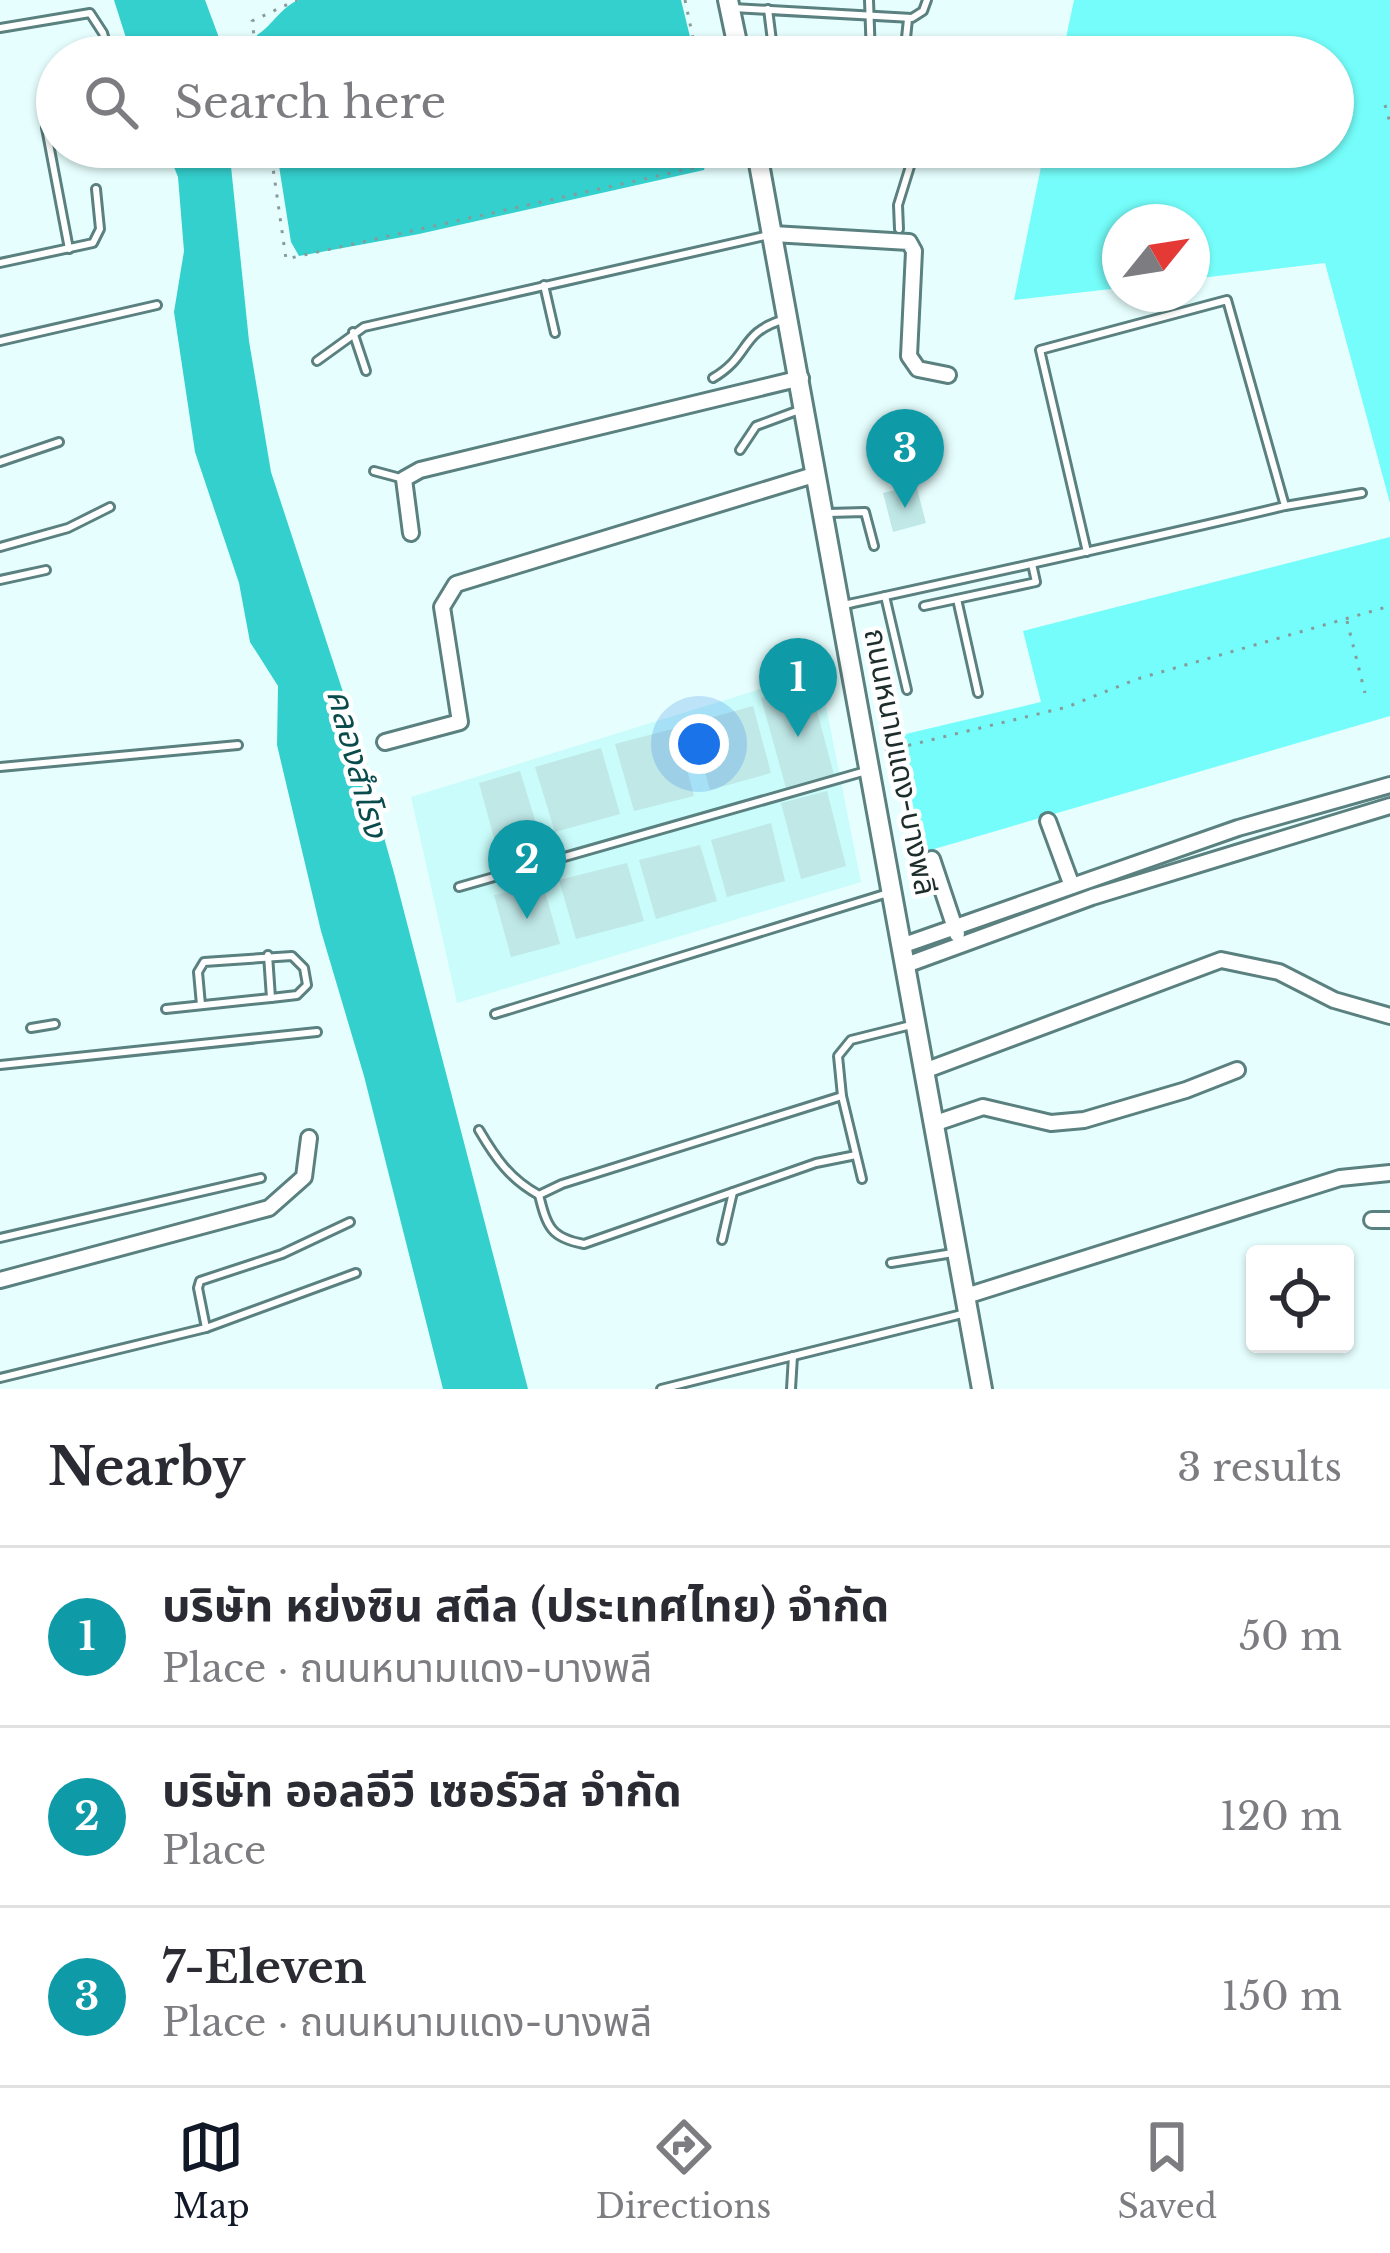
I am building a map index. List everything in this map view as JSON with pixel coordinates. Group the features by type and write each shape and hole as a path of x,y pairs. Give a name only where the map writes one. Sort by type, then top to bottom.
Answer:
{"main road":[{"path":"729,4 736,36"},
{"name":"ถนนหนามแดง-บางพลี","path":"760,168 982,1389"}],"street":[{"path":"773,234 910,242 914,251 909,356 918,369 948,375"},
{"path":"411,533 404,479 446,461 801,378"},
{"path":"386,742 460,722 442,607 456,584 817,474"},
{"path":"905,955 955,927 1238,828 1390,785"},
{"path":"905,955 961,945 1112,890 1390,806"},
{"path":"1048,821 1072,886"},
{"path":"932,860 961,945"},
{"path":"924,1071 1221,960 1279,972 1334,1000 1390,1016"},
{"path":"933,1124 983,1107 1051,1123 1084,1120 1237,1070"},
{"path":"0,1280 269,1208 304,1177 309,1138"},
{"path":"968,1304 1340,1178 1390,1174"},
{"path":"1372,1220 1390,1220"}],"lane":[{"path":"799,10 801,0"},
{"path":"869,0 871,36"},
{"path":"729,4 908,17 923,11 927,0"},
{"path":"768,10 771,36"},
{"path":"0,28 91,13 105,36"},
{"path":"906,36 908,17"},
{"path":"54,168 70,249"},
{"path":"899,229 898,205 909,168"},
{"path":"0,263 70,249 98,237 96,189"},
{"path":"317,361 352,332 773,234"},
{"path":"544,285 555,332"},
{"path":"1087,552 1040,350 1226,300 1285,506"},
{"path":"0,341 157,305"},
{"path":"713,377 733,366 756,331 788,318"},
{"path":"352,332 365,371"},
{"path":"740,450 756,426 806,408"},
{"path":"0,462 59,442"},
{"path":"374,471 404,479"},
{"path":"840,606 1362,493"},
{"path":"0,547 68,528 110,507"},
{"path":"824,514 865,512 874,546"},
{"path":"924,606 1036,582 1032,564"},
{"path":"0,580 46,570"},
{"path":"885,596 907,691"},
{"path":"957,599 978,693"},
{"path":"0,767 238,746"},
{"path":"459,887 868,763"},
{"path":"495,1014 893,891"},
{"path":"268,956 271,998"},
{"path":"166,1009 297,995 307,985 304,968 292,956 204,962 199,966 202,1005"},
{"path":"31,1028 56,1024"},
{"path":"862,1179 842,1096 838,1056 851,1040 914,1024"},
{"path":"0,1065 317,1032"},
{"path":"539,1195 842,1096"},
{"path":"479,1130 508,1173 539,1195 553,1232 562,1240 584,1244 816,1163 856,1155"},
{"path":"0,1238 261,1178"},
{"path":"722,1240 733,1192"},
{"path":"206,1328 200,1281 282,1254 350,1222"},
{"path":"892,1263 958,1252"},
{"path":"0,1378 206,1328 356,1273"},
{"path":"661,1389 968,1304"},
{"path":"791,1389 793,1356"}],"path":[{"path":"254,36 252,21 297,0"},
{"path":"685,0 693,36"},
{"path":"1384,105 1390,123"},
{"path":"273,168 286,259 693,168"},
{"path":"868,763 1067,707 1137,680 1390,606"},
{"path":"1347,620 1365,693"}],"shaded area":[{"path":"1074,0 1390,0 1390,503 1325,263 1210,277 1210,204 1102,204 1102,290 1014,300 1041,168 1354,168 1354,36 1066,36"},
{"path":"1390,537 1390,716 917,854 893,737 1041,702 1023,631"},
{"path":"819,671 861,882 457,1003 411,797"}],"water":[{"path":"114,0 205,0 218,36 125,36"},
{"path":"298,0 681,0 690,36 257,36"},
{"name":"คลองสำโรง","path":"174,168 231,168 249,341 271,472 343,692 394,873 528,1389 443,1389 364,1076 321,931 277,745 278,686 250,642 239,583 195,452 174,312 184,251"},
{"path":"279,168 704,168 419,234 299,256 291,242"}],"building":[{"path":"916,485 926,523 893,532 883,493"},
{"path":"810,685 834,775 786,788 761,698"},
{"path":"753,706 771,773 710,790 691,723"},
{"path":"676,728 694,796 634,811 615,744"},
{"path":"601,748 620,814 555,832 535,767"},
{"path":"520,771 540,836 497,849 479,783"},
{"path":"827,791 846,866 801,879 781,803"},
{"path":"771,823 785,881 727,897 711,840"},
{"path":"700,845 717,901 656,919 639,860"},
{"path":"627,863 644,921 576,939 559,880"},
{"path":"543,885 560,944 511,957 494,895"}],"place":[{"name":"7-Eleven","path":"905,508"},
{"name":"บริษัท หย่งซิน สตีล (ประเทศไทย) จํากัด","path":"798,737"},
{"name":"บริษัท ออลอีวี เซอร์วิส จำกัด","path":"527,919"}]}
